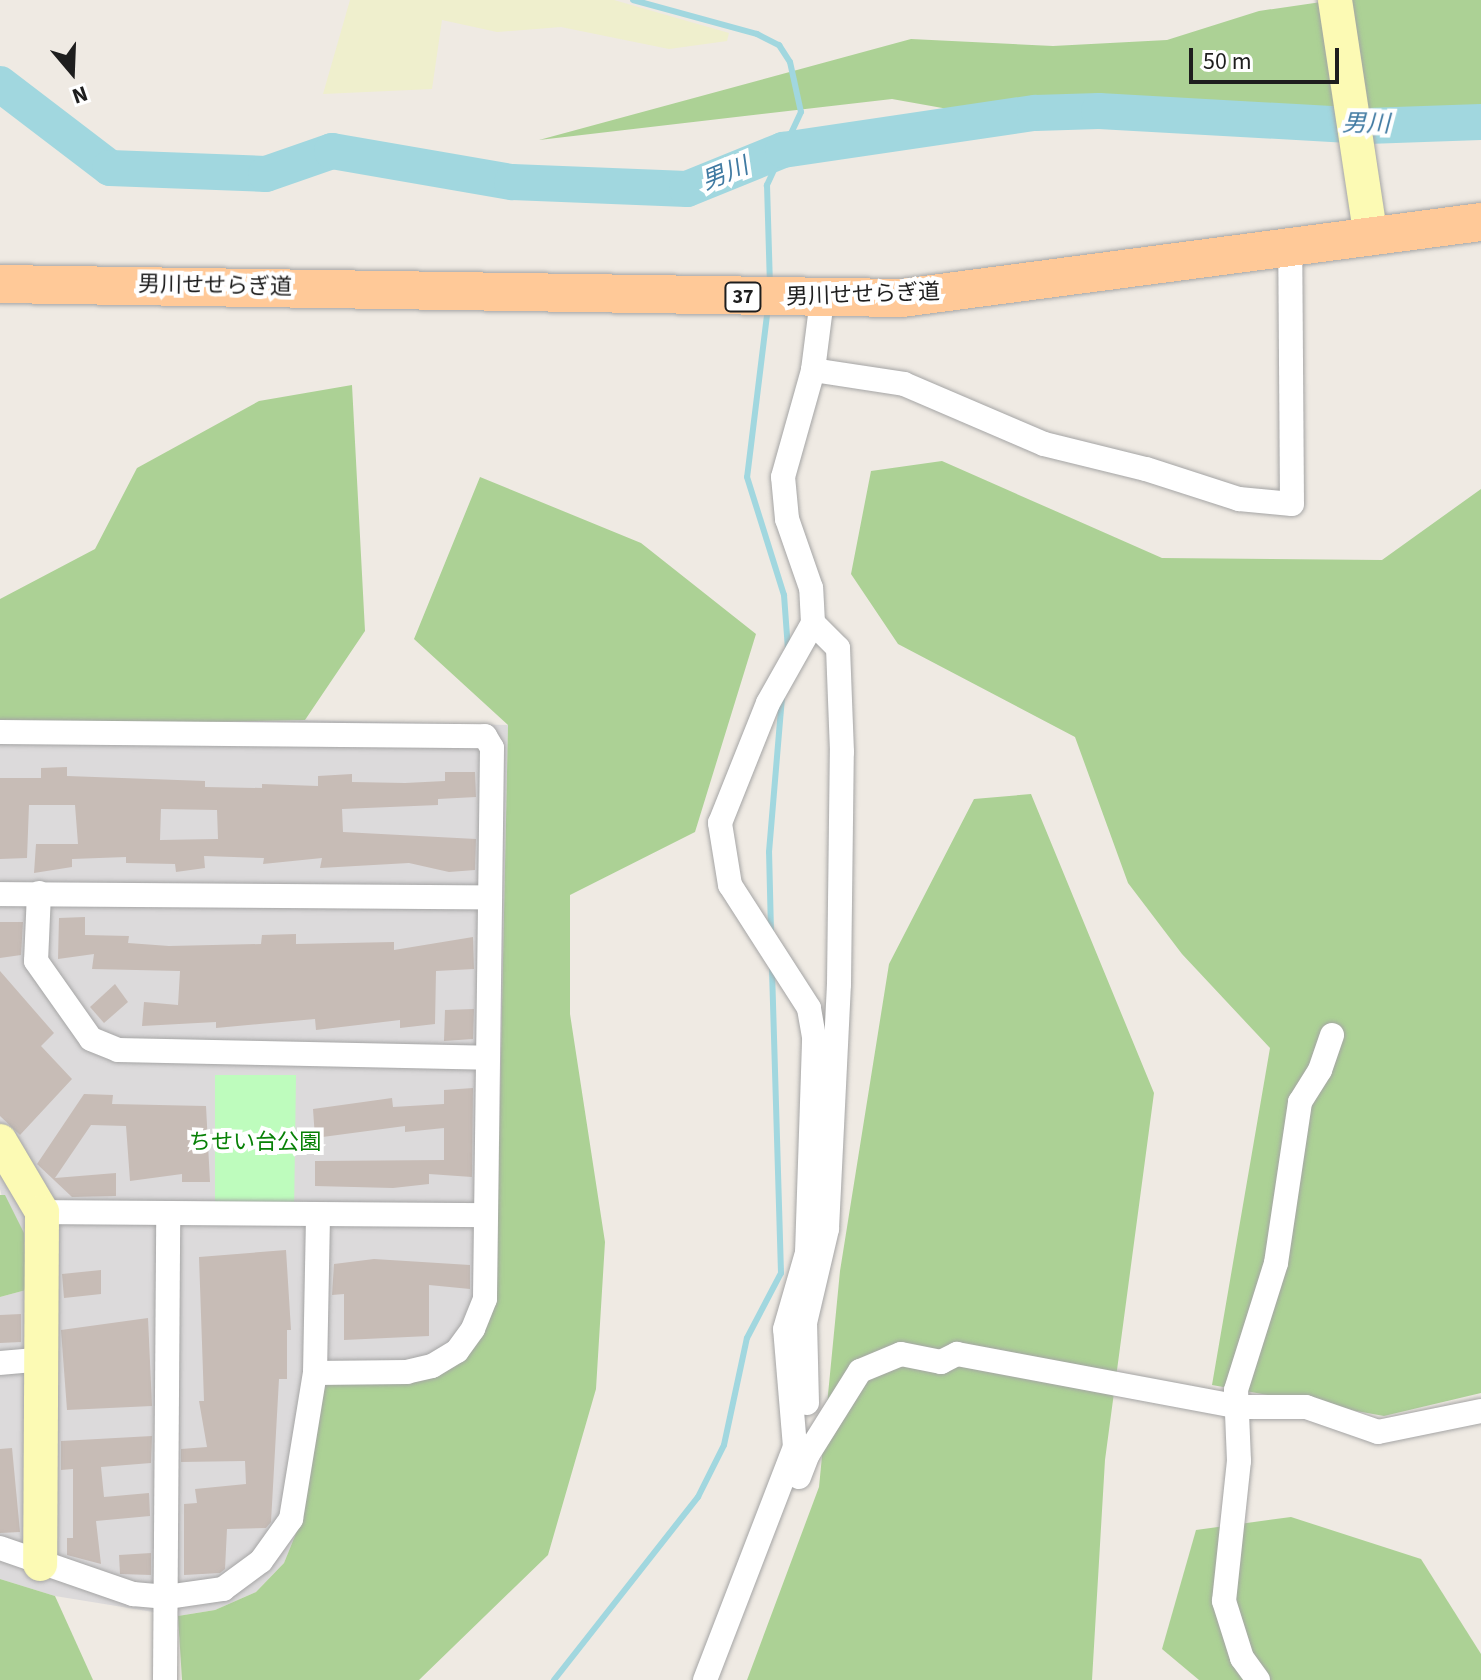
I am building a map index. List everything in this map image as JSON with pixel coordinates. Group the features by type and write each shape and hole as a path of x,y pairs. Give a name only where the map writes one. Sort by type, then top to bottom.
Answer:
{"main road":[{"name":"男川せせらぎ道","path":"0,284 822,300 902,298 1290,245 1369,223 1481,222"}],"street":[{"path":"1335,2 1369,223"},
{"path":"813,370 916,388 1044,444 1146,469 1239,499 1292,504 1290,245"},
{"path":"705,1680 795,1447 785,1329 807,1253 814,1037 809,1008 730,885 720,823 768,703 813,623 811,588 787,519 783,477 813,370 822,300"},
{"path":"808,1454 805,1323 827,1229 839,984 842,752 838,648 813,623"},
{"path":"0,732 485,736 492,748 485,1299 473,1329 457,1351 432,1366 407,1372 315,1373"},
{"path":"39,893 36,961 91,1039 118,1050 488,1058"},
{"path":"0,894 488,897"},
{"path":"1258,1680 1242,1658 1224,1601 1240,1407 1236,1390 1288,1209 1300,1102 1320,1070 1332,1035"},
{"path":"0,1141 42,1212 38,1360 40,1564"},
{"path":"42,1212 485,1215"},
{"path":"165,1680 168,1213"},
{"path":"0,1548 133,1594 167,1597 223,1589 276,1543 291,1519 315,1373 318,1215"},
{"path":"722,1680 808,1454 860,1371 901,1354 941,1362 957,1354 1240,1407 1306,1407 1386,1432 1481,1411"},
{"path":"0,1363 38,1360"}],"shaded area":[{"path":"300,720 508,725 496,1291 303,1516 284,1563 256,1592 215,1610 178,1616 55,1596 0,1579 0,1297 26,1290 0,1189 0,726"}],"green space":[{"path":"350,0 614,0 729,33 727,41 669,49 561,27 497,32 442,20 432,89 323,94"},
{"path":"1335,0 1481,0 1481,108 1038,125 892,99 539,140 911,39 1053,46 1167,40 1259,11"},
{"path":"352,385 365,631 305,720 0,726 0,599 95,549 137,468 259,401"},
{"path":"942,461 1162,558 1382,560 1481,489 1481,1393 1384,1416 1212,1385 1270,1048 1182,954 1128,883 1075,737 898,644 851,574 871,471"},
{"path":"480,477 641,543 756,634 695,832 570,895 570,1014 605,1242 596,1389 548,1555 419,1680 182,1680 178,1616 215,1610 256,1592 284,1563 303,1516 323,1381 426,1378 496,1291 508,725 414,639"},
{"path":"1031,794 1154,1093 1105,1460 1092,1680 747,1680 819,1487 840,1271 889,964 974,799"},
{"name":"ちせい台公園","path":"215,1075 296,1075 294,1213 215,1211"},
{"path":"0,1195 5,1195 24,1233 26,1290 0,1297"},
{"path":"1291,1517 1421,1559 1481,1654 1481,1680 1199,1680 1162,1649 1196,1530"},
{"path":"0,1579 55,1596 93,1680 0,1680"}],"building":[{"path":"67,767 67,776 205,781 205,787 262,788 262,784 318,786 318,776 352,774 352,782 405,783 445,781 445,772 475,772 476,797 438,799 438,805 342,809 343,832 476,839 475,870 449,872 409,863 320,868 322,858 263,864 264,858 204,856 205,868 176,872 175,864 126,863 126,857 72,859 72,867 34,873 36,844 78,844 75,805 29,805 27,858 0,859 0,778 41,778 41,768","holes":["161,809 217,810 218,839 160,840"]},
{"path":"85,917 85,935 129,936 128,943 169,946 261,944 262,935 296,934 296,944 394,942 394,950 473,937 474,969 436,971 435,1024 400,1028 400,1020 316,1030 315,1019 216,1028 216,1022 142,1026 144,1002 178,1005 180,971 92,969 94,954 58,959 59,918"},
{"path":"0,922 23,922 21,955 0,958"},
{"path":"0,971 54,1033 41,1046 72,1079 20,1135 0,1116"},
{"path":"115,984 128,1002 104,1023 90,1007"},
{"path":"474,1009 473,1039 444,1041 445,1010"},
{"path":"473,1088 472,1177 429,1174 429,1184 393,1188 315,1186 315,1161 444,1160 444,1128 405,1132 405,1126 315,1138 313,1109 392,1098 393,1107 444,1104 444,1090"},
{"path":"84,1094 113,1095 112,1104 206,1106 210,1182 182,1182 182,1174 130,1181 126,1126 91,1125 55,1178 116,1173 116,1196 72,1197 37,1164"},
{"path":"286,1250 291,1330 287,1330 287,1379 279,1379 271,1522 266,1528 227,1529 225,1569 220,1573 184,1575 184,1504 197,1503 195,1489 246,1484 245,1461 181,1462 181,1449 207,1447 199,1401 204,1401 199,1257"},
{"path":"374,1259 470,1265 470,1289 429,1285 429,1336 344,1340 344,1294 332,1295 334,1264"},
{"path":"101,1270 101,1294 64,1298 62,1274"},
{"path":"21,1314 21,1342 0,1343 0,1315"},
{"path":"148,1318 152,1406 67,1410 61,1330"},
{"path":"152,1436 151,1463 101,1467 104,1497 149,1493 150,1516 96,1521 101,1564 67,1555 67,1538 73,1538 73,1469 61,1470 61,1441"},
{"path":"12,1448 20,1532 0,1533 0,1449"},
{"path":"151,1553 151,1575 120,1574 119,1555"}],"waterway":[{"path":"633,0 757,34 779,45 790,62 801,112 767,185 770,284"},
{"name":"男川","path":"0,84 110,168 266,174 332,151 512,182 687,189 783,150 1035,113 1099,111 1367,126 1481,122"},
{"path":"768,307 747,477 784,595 788,649"},
{"path":"771,932 769,852 782,696"},
{"path":"554,1680 698,1497 724,1445 747,1338 781,1273 772,967"}]}
